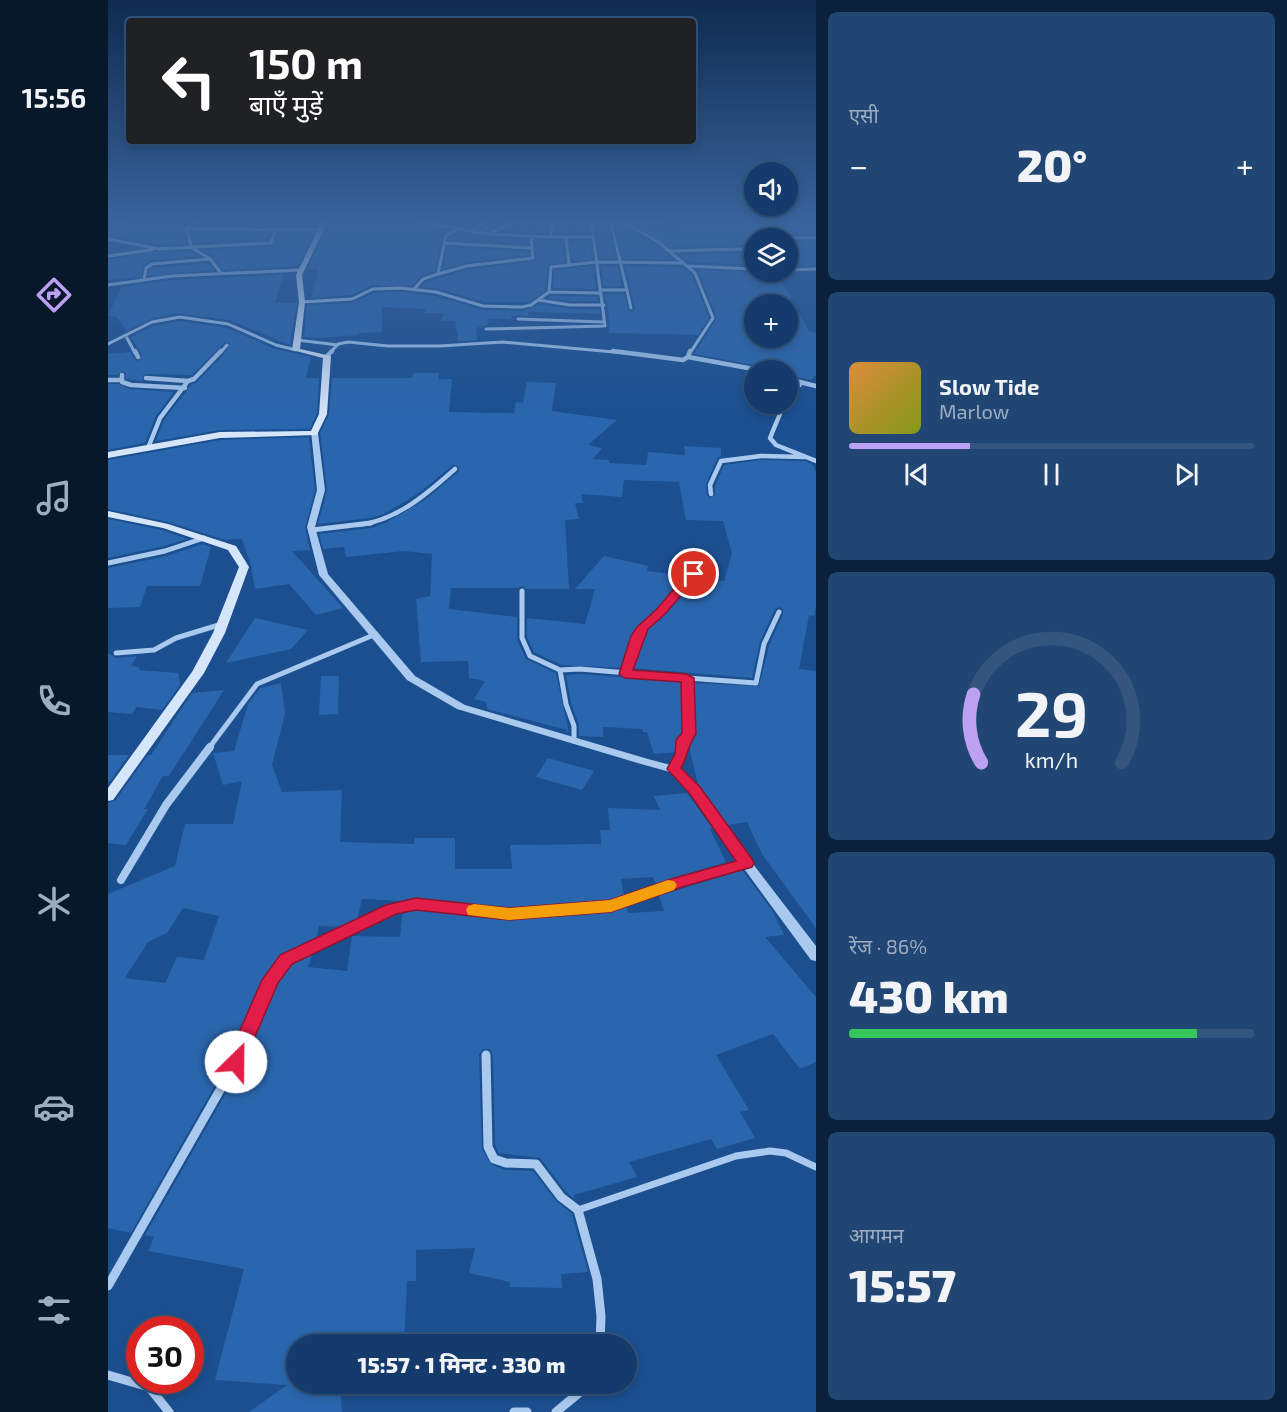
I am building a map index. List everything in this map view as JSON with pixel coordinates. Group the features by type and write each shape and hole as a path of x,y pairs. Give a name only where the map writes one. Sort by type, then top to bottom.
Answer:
{"main road":[{"path":"108,455 220,435 314,433 323,414 327,356 296,350 302,302 299,285"},
{"path":"108,514 165,526 232,548 244,567 223,624 198,674 108,797"}],"street":[{"path":"415,288 418,285"},
{"path":"549,292 550,285"},
{"path":"486,329 604,327 606,325 603,322 604,305 598,285"},
{"path":"626,285 631,308"},
{"path":"688,357 690,348 713,318 700,285"},
{"path":"302,302 352,299 373,289 415,288 483,306 522,307 549,292 627,290"},
{"path":"537,300 604,305"},
{"path":"108,344 127,338 159,319 185,318 238,328 271,345 296,350"},
{"path":"518,319 603,322"},
{"path":"127,338 138,357"},
{"path":"297,340 338,345 348,342 388,346 440,346 503,342 597,349 678,361 688,357 744,367"},
{"path":"146,378 188,381 194,379 227,345"},
{"path":"327,356 338,345"},
{"path":"108,380 122,378 122,382 131,386 185,388"},
{"path":"148,448 160,418 185,388 188,381"},
{"path":"798,382 815,384"},
{"path":"798,387 801,383"},
{"path":"780,414 770,438 776,445 816,461"},
{"path":"314,433 321,490 312,530 324,575 411,678 461,706 674,769 695,791 816,956"},
{"path":"711,494 710,486 721,461 747,457 805,457"},
{"path":"312,530 374,523 390,517 435,487 455,469"},
{"path":"108,563 165,551 204,538"},
{"path":"625,674 637,636 643,627 660,612 707,557"},
{"path":"522,591 522,638 530,656 560,670 580,669 756,683 764,644 779,612"},
{"path":"116,653 154,650 176,638 223,624"},
{"path":"121,880 166,805 257,684 376,634"},
{"path":"560,670 566,704 574,726 574,741"},
{"path":"674,769 682,754 683,740 689,734 687,678"},
{"path":"108,1286 236,1062 270,980 286,960 392,910 416,904 509,914 611,906 676,883 746,863"},
{"path":"486,1055 488,1147 494,1159 506,1163 536,1164 561,1197 578,1210 597,1279 600,1334"},
{"path":"108,1375 149,1387 169,1412"},
{"path":"556,1412 578,1394"},
{"path":"514,1412 526,1412"}],"lane":[{"path":"578,1210 736,1156 770,1151 786,1153 816,1167"}],"building":[{"path":"137,285 280,285 275,303 297,303 290,345 229,320 179,313 151,319 126,331 117,317 108,315 122,287"},
{"path":"315,285 413,285 373,285 351,295 311,298"},
{"path":"423,285 546,285 545,290 529,302 484,302 437,288 421,287"},
{"path":"553,285 595,285 596,289 553,288"},
{"path":"629,285 696,285 709,318 698,335 609,333 608,304 605,294 624,294 628,310 631,312 635,309"},
{"path":"704,285 784,285 789,294 744,294 744,348 798,348 798,311 809,331 816,333 816,375 811,380 798,377 798,360 744,360 744,363 694,354 717,318"},
{"path":"401,292 435,296 483,310 523,311 539,304 570,309 599,309 600,314 528,312 529,316 518,315 511,319 488,319 487,325 476,328 477,340 458,341 455,321 441,321 444,313 425,313 425,309 382,307 382,332 304,337 307,305 352,303 374,293"},
{"path":"550,296 597,297 598,301 570,301 548,298"},
{"path":"180,321 227,328 275,349 311,357 306,378 319,378 317,413 310,429 220,430 156,441 164,420 191,385 197,382 224,354 230,343 225,342 192,375 146,374 142,376 143,381 126,379 126,373 123,371 117,375 108,375 108,354 130,352 135,360 139,361 142,355 131,337 153,326"},
{"path":"413,373 439,373 438,379 452,379 449,412 514,413 516,402 523,403 527,382 556,383 552,411 617,420 588,445 602,448 593,459 609,460 609,463 646,465 648,452 685,455 684,446 721,448 721,456 717,459 706,484 707,495 710,498 715,495 715,486 724,465 761,460 805,461 813,465 816,472 816,606 814,616 809,615 799,669 816,671 816,928 762,854 747,822 728,825 698,784 688,743 694,734 692,683 759,686 769,646 783,609 779,607 775,609 760,642 752,678 632,668 641,638 647,630 664,615 695,579 724,581 732,554 723,521 686,520 679,482 624,480 622,497 581,494 583,503 575,503 579,519 565,520 569,589 526,589 523,586 518,588 451,588 449,609 517,617 517,640 526,659 556,673 569,733 566,732 567,730 487,709 486,702 474,699 485,681 469,678 468,661 421,662 416,599 430,596 432,554 404,551 346,557 344,547 323,549 319,534 372,528 387,522 425,500 459,471 458,466 453,465 419,493 384,514 370,518 318,524 327,490 320,433 329,414 332,378 412,378"},
{"path":"108,384 118,384 130,389 174,392 156,416 145,443 108,450"},
{"path":"309,437 315,490 305,528 310,550 292,551 343,608 316,615 289,584 255,589 251,566 242,539 225,540 168,522 108,509 108,460 220,440"},
{"path":"108,519 162,530 187,539 108,558"},
{"path":"202,544 211,547 200,586 147,586 140,607 108,608 108,568 167,556"},
{"path":"604,556 648,566 647,571 672,574 671,577 683,578 657,609 639,624 632,635 622,668 561,665 534,652 527,637 527,618 585,624 595,589 575,589"},
{"path":"255,618 308,630 291,649 226,663"},
{"path":"108,653 116,658 137,656 131,666 140,667 139,670 178,673 180,685 162,710 136,707 132,714 108,712"},
{"path":"580,674 682,682 684,732 678,739 676,752 654,754 647,732 643,732 643,729 603,727 603,737 579,736 579,725 571,703 566,675"},
{"path":"321,676 339,676 338,714 319,715"},
{"path":"281,683 285,714 272,765 282,792 342,790 340,842 414,844 415,838 455,838 455,869 512,869 510,845 601,844 600,830 610,830 608,808 660,810 654,796 687,793 712,828 710,829 726,862 656,884 653,877 621,879 624,895 610,900 509,908 417,898 404,901 362,899 357,920 341,927 319,926 316,939 283,955 265,976 230,1059 131,1233 108,1228 108,894 175,866 185,824 233,824 242,781 223,785 213,753 234,751 248,704 260,688","holes":["183,908 219,916 204,960 177,957 165,983 125,978 148,942 167,933"]},
{"path":"224,690 169,776 163,776 144,809 148,809 126,845 108,843 108,803 115,801 148,755 151,755 192,693"},
{"path":"108,755 129,755 108,784"},
{"path":"548,758 594,771 582,790 536,777"},
{"path":"742,870 773,912 784,935 765,937 816,997 816,1062 800,1069 773,1034 716,1055 749,1110 740,1112 755,1138 717,1149 711,1139 629,1162 637,1177 574,1195 574,1199 540,1158 499,1153 495,1145 493,1055 490,1049 483,1049 479,1055 482,1150 492,1165 505,1170 533,1171 556,1201 572,1214 588,1272 561,1274 562,1288 510,1287 510,1282 469,1273 475,1248 416,1250 416,1281 407,1281 404,1334 286,1334 286,1385 215,1380 244,1269 148,1251 154,1237 145,1235 242,1065 275,983 290,965 312,955 308,967 347,971 352,936 400,937 402,914 416,910 509,920 611,912 627,907 628,913 664,911 659,896"},
{"path":"286,1386 286,1394 340,1394 342,1412 249,1412"}],"slow traffic":[{"path":"474,910 509,914 551,913 611,906 668,885"}],"route":[{"path":"236,1062 270,980 286,960 392,910 416,904 509,914 551,913 611,906 676,883 746,863 695,791 674,769 682,754 683,740 689,734 687,678 625,674 637,636 643,627 660,612 694,574"}]}
